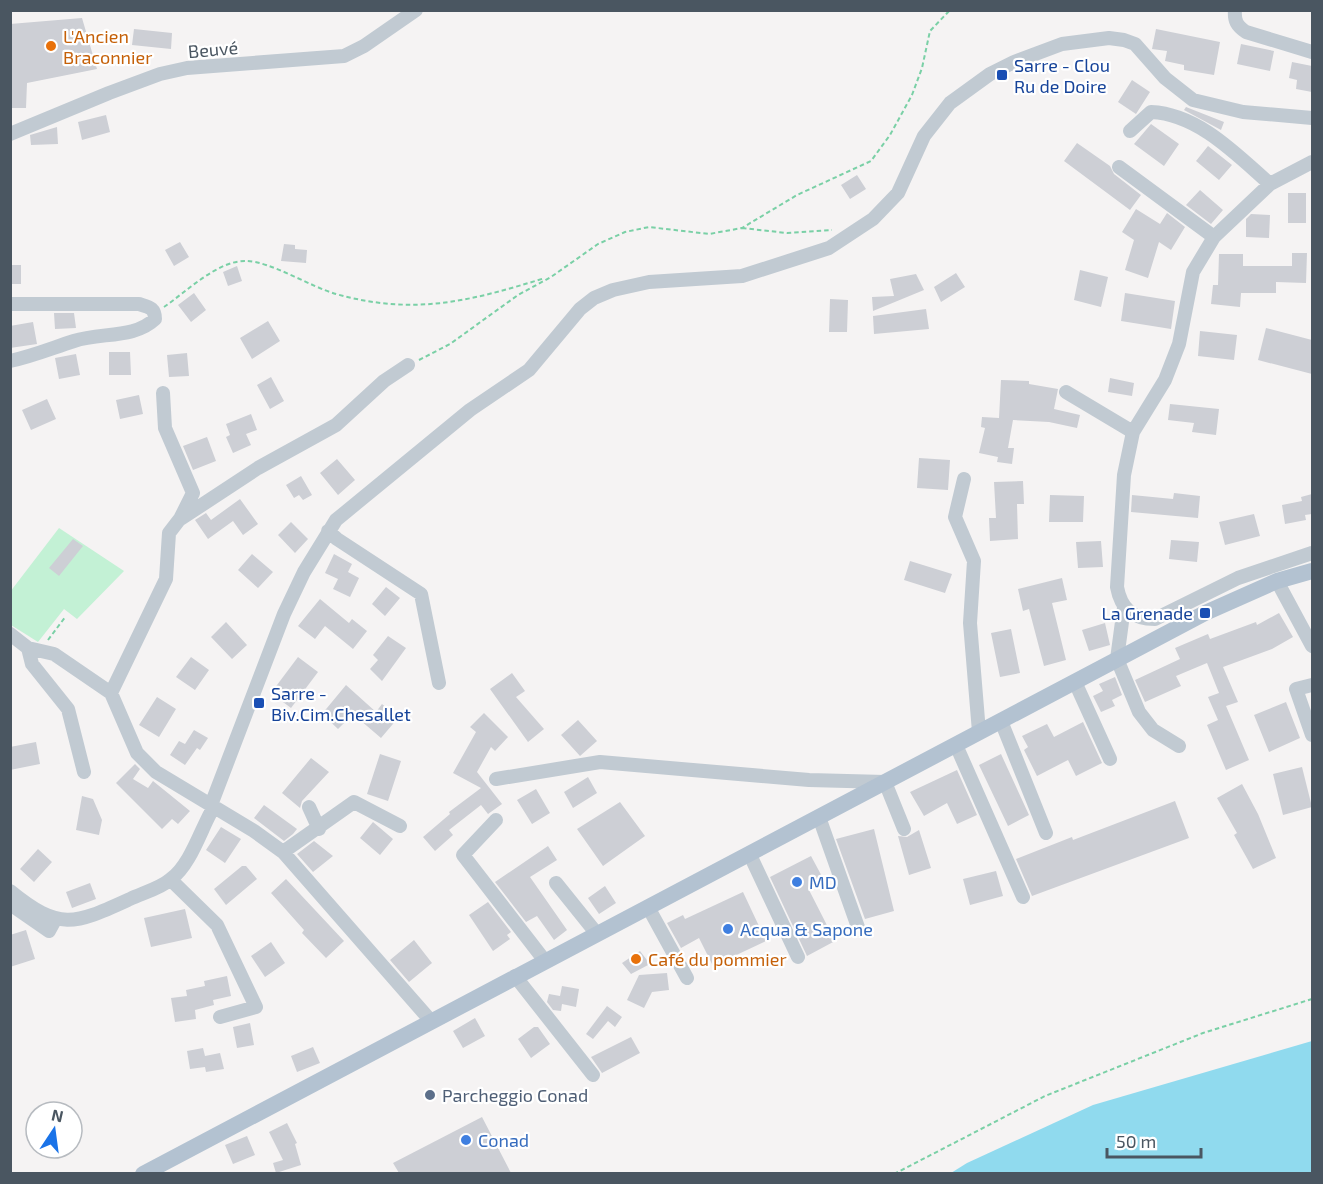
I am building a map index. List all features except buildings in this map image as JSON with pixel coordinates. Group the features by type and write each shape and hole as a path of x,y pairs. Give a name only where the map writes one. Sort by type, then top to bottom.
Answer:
{"main road":[{"path":"143,1173 1213,609 1277,581 1312,571"}],"street":[{"name":"Beuvé","path":"10,134 160,74 187,68 344,56 364,46 416,10"},
{"path":"1235,10 1234,18 1238,27 1246,32 1312,52"},
{"path":"10,891 50,919 87,919 171,880 181,868 211,812 211,804 284,615 304,572 328,531 355,502 470,410 529,370 580,309 594,298 613,290 649,282 742,276 829,248 873,219 898,193 924,136 950,103 990,74 1014,62 1062,44 1109,38 1124,40 1135,44 1165,78 1193,100 1243,112 1312,118"},
{"path":"1130,130 1151,112 1169,113 1220,140 1270,184"},
{"path":"1312,162 1270,184 1214,237 1193,272 1179,344 1165,380 1133,432 1124,475 1118,576 1120,599 1131,614 1143,619 1155,619 1239,578 1312,553"},
{"path":"1119,167 1214,237"},
{"path":"10,304 139,304 152,308 155,312 155,319 146,328 74,341 38,355 10,361"},
{"path":"179,520 258,468 336,425 384,381 408,365"},
{"path":"1066,392 1133,432"},
{"path":"111,693 166,579 170,533 193,493 165,428 163,393"},
{"path":"964,479 955,517 974,561 970,623 979,732"},
{"path":"328,531 363,558 421,594 425,602 439,683"},
{"path":"1277,581 1312,646"},
{"path":"1124,607 1117,659 1139,712 1153,730 1179,746"},
{"path":"10,634 34,649 54,654 111,693 137,753 156,772 211,804 283,852 431,1021"},
{"path":"34,649 32,664 68,709 84,772"},
{"path":"1075,682 1110,759"},
{"path":"1312,685 1296,689 1312,735"},
{"path":"1000,721 1046,833"},
{"path":"956,745 1023,897"},
{"path":"496,779 600,762 809,780 885,782 904,829"},
{"path":"283,852 354,802 400,826"},
{"path":"309,807 319,828"},
{"path":"819,817 859,930"},
{"path":"496,820 463,855 545,961"},
{"path":"750,855 798,957"},
{"path":"171,880 217,925 256,1006 220,1017"},
{"path":"556,883 597,934"},
{"path":"10,904 49,931 55,920"},
{"path":"648,907 687,978"},
{"path":"515,976 593,1075"}],"path":[{"path":"742,228 797,195 871,161 890,135 912,95 922,68 930,31 950,10"},
{"path":"408,365 450,344 518,295 551,277 598,244 626,232 649,227 709,234 742,228 787,233 821,229 853,234"},
{"path":"155,312 196,283 225,267 247,260 336,294 394,305 424,307 486,297 551,277"},
{"path":"34,649 66,616"},
{"path":"894,1173 1045,1095 1203,1033 1312,999"}],"green space":[{"path":"59,528 124,571 77,619 64,609 38,642 11,625 10,592"}],"water":[{"path":"1312,1041 1312,1173 951,1173 967,1163 1093,1105"}],"place":[{"name":"L'Ancien Braconnier","path":"51,46"},
{"name":"Sarre - Clou Ru de Doire","path":"1002,75"},
{"name":"La Grenade","path":"1205,613"},
{"name":"Sarre - Biv.Cim.Chesallet","path":"259,703"},
{"name":"MD","path":"797,882"},
{"name":"Acqua & Sapone","path":"728,929"},
{"name":"Café du pommier","path":"636,959"},
{"name":"Parcheggio Conad","path":"430,1095"},
{"name":"Conad","path":"466,1140"}]}
